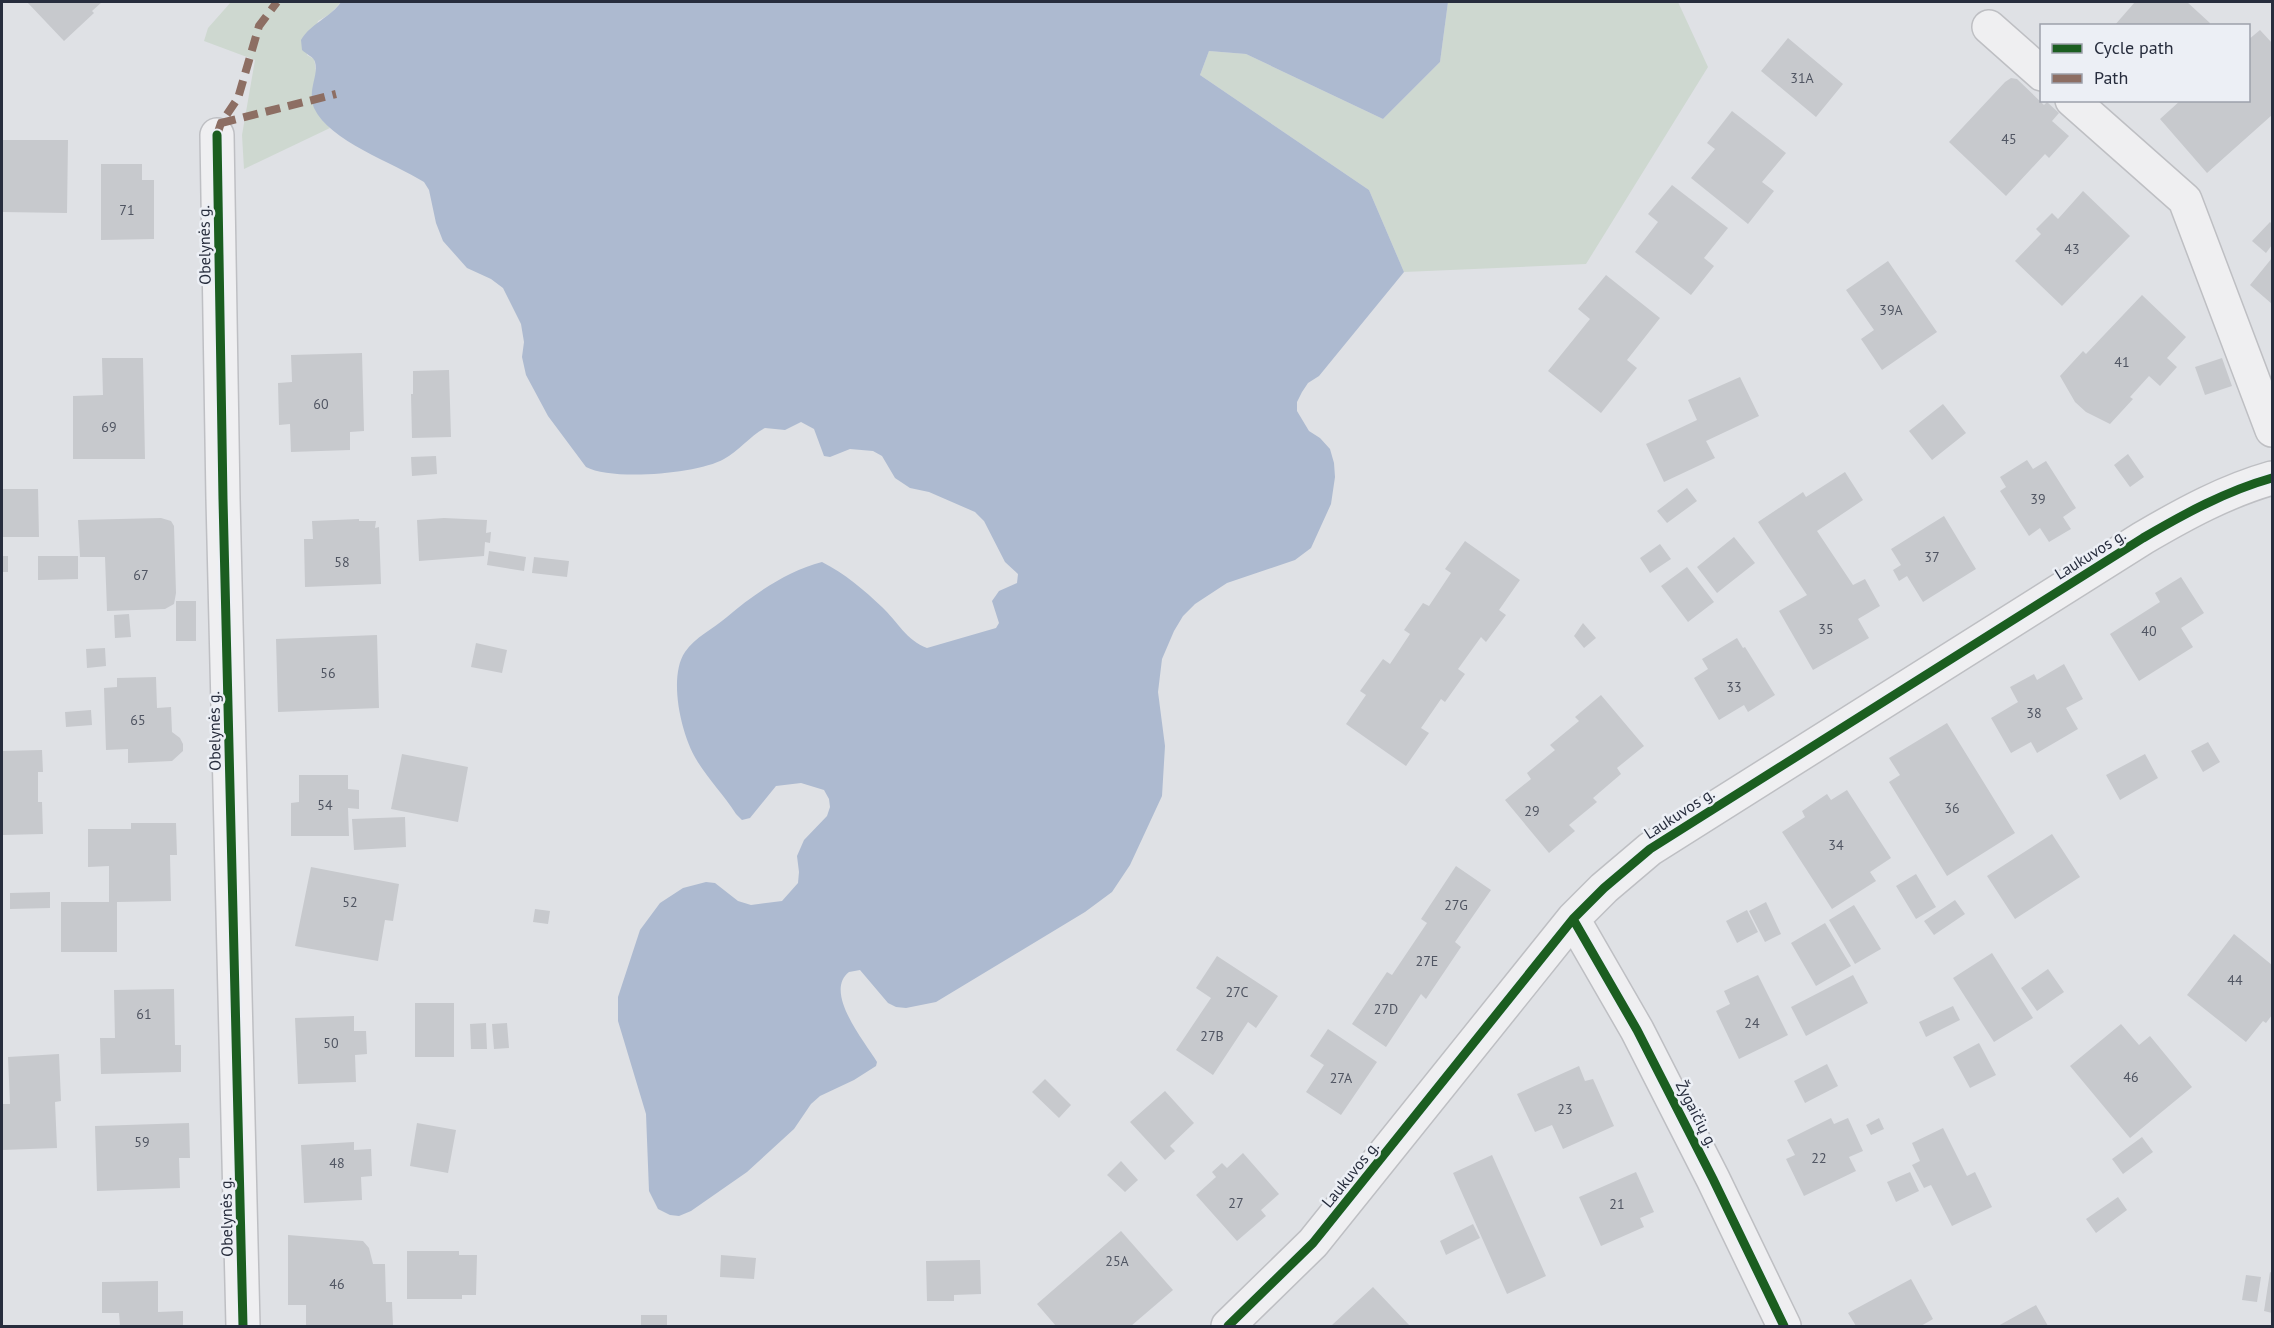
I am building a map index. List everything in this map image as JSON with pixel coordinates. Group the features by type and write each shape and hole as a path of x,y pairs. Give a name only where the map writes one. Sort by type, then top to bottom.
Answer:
{"street":[{"path":"1989,27 2040,72"},
{"path":"2074,102 2185,201 2272,430"},
{"name":"Obelynės g.","path":"218,135 223,499 243,1326"},
{"name":"Laukuvos g.","path":"1228,1326 1313,1243 1573,919 1604,888 1650,849 2143,538 2204,505 2246,486 2272,478"},
{"name":"Žygaičių g.","path":"1573,919 1637,1030 1784,1326"}],"shaded area":[{"path":"231,2 341,2 330,14 318,21 307,55 314,59 321,119 330,128 244,169 242,135 255,60 204,41 208,28"},
{"path":"1448,2 1678,2 1708,67 1586,264 1404,272 1369,190 1200,75 1209,51 1246,54 1383,119 1440,62"}],"water":[{"path":"341,2 1448,2 1440,62 1383,119 1246,54 1209,51 1200,75 1369,190 1404,272 1319,376 1308,383 1297,402 1297,411 1309,431 1320,438 1330,449 1334,463 1335,477 1331,504 1311,548 1295,560 1227,583 1195,604 1183,616 1174,631 1162,659 1158,692 1165,746 1162,796 1130,865 1112,892 1085,912 936,1002 906,1008 896,1007 888,1003 860,970 849,972 842,981 843,1004 856,1030 877,1062 876,1066 854,1080 820,1096 811,1104 794,1129 747,1172 691,1211 679,1216 670,1215 658,1209 649,1191 646,1114 618,1021 618,997 640,930 660,903 683,888 706,882 715,883 738,901 751,905 782,901 798,883 797,856 804,840 827,816 830,807 824,790 801,783 776,786 750,818 742,820 736,814 700,766 681,721 677,676 685,652 699,637 760,592 796,571 822,562 861,588 908,636 927,648 996,628 999,623 992,601 999,591 1017,583 1018,574 1005,562 984,521 975,512 929,492 910,488 895,478 882,456 873,451 850,449 830,457 824,456 814,429 801,422 785,430 765,428 724,459 695,469 634,475 615,474 586,467 548,416 526,375 522,357 524,342 521,324 503,288 491,279 467,268 443,241 436,223 429,190 424,182 347,141 322,120 314,108 312,89 316,67 312,57 302,50 301,40"}],"building":[{"path":"27,2 102,2 92,11 94,13 64,41"},
{"path":"2135,2 2187,2 2210,23 2209,24 2116,24"},
{"path":"2260,30 2272,43 2272,115 2207,173 2160,119 2179,102 2250,102 2250,38"},
{"path":"1788,38 1843,84 1816,117 1761,71"},
{"path":"2011,78 2017,79 2040,102 2044,105 2047,102 2059,113 2052,121 2069,136 2049,158 2045,154 2006,196 1949,142"},
{"path":"1732,111 1786,153 1762,182 1774,191 1748,224 1691,178 1715,149 1707,143"},
{"path":"3,140 68,140 67,213 2,212"},
{"path":"101,164 142,164 142,180 154,180 154,239 101,240"},
{"path":"1672,185 1728,228 1704,258 1714,266 1691,295 1635,252 1658,222 1648,214"},
{"path":"2083,191 2130,236 2062,306 2015,261 2041,234 2036,229 2052,213 2058,219"},
{"path":"2270,222 2272,224 2272,245 2266,253 2252,241"},
{"path":"2272,258 2272,304 2250,285"},
{"path":"1888,261 1937,332 1882,370 1861,339 1874,330 1846,290"},
{"path":"1606,275 1660,318 1627,360 1637,368 1601,413 1548,371 1590,319 1578,309"},
{"path":"2142,295 2186,337 2167,358 2177,367 2160,386 2149,376 2130,397 2133,399 2110,424 2086,412 2075,402 2060,376 2083,351 2086,354"},
{"path":"362,353 364,431 350,432 350,450 291,452 290,424 279,425 278,383 292,382 291,355"},
{"path":"102,358 143,358 145,459 73,459 73,396 103,395"},
{"path":"2222,358 2232,386 2205,395 2195,367"},
{"path":"449,370 451,437 412,438 413,371"},
{"path":"1740,377 1759,416 1706,441 1715,458 1664,482 1646,444 1697,420 1688,400"},
{"path":"1943,404 1966,433 1932,460 1909,431"},
{"path":"2128,454 2144,477 2130,487 2114,465"},
{"path":"436,456 437,474 412,476 411,457"},
{"path":"2027,460 2033,469 2046,461 2076,508 2063,517 2071,529 2049,542 2040,528 2029,536 2000,491 2006,487 2000,477"},
{"path":"1845,472 1863,500 1817,531 1853,585 1865,579 1880,606 1858,619 1869,638 1813,670 1779,611 1807,595 1758,522 1803,492 1806,497"},
{"path":"1687,488 1697,501 1667,523 1657,511"},
{"path":"2,489 38,489 39,537 2,537"},
{"path":"1944,516 1976,569 1923,602 1907,576 1899,581 1893,570 1901,565 1891,549"},
{"path":"161,518 171,521 174,526 176,593 174,604 165,609 107,611 105,557 80,557 78,520"},
{"path":"444,518 487,520 486,533 491,532 490,543 485,542 484,556 419,561 417,520"},
{"path":"359,519 359,521 376,521 375,528 379,527 381,584 305,587 304,539 313,539 312,521"},
{"path":"1734,537 1755,563 1717,593 1697,567"},
{"path":"1465,541 1520,580 1499,610 1506,615 1486,642 1481,637 1458,669 1465,674 1445,702 1441,699 1421,728 1429,733 1406,766 1346,724 1366,695 1360,691 1383,659 1390,664 1410,634 1404,630 1423,603 1429,606 1451,573 1445,569"},
{"path":"1660,544 1671,559 1650,573 1640,558"},
{"path":"489,551 526,557 524,571 487,565"},
{"path":"2,556 8,556 8,572 2,572"},
{"path":"38,556 78,556 78,579 38,580"},
{"path":"534,557 569,561 567,577 532,573"},
{"path":"1687,567 1714,602 1688,622 1661,586"},
{"path":"2181,577 2204,613 2181,628 2193,647 2139,681 2110,634 2160,602 2155,593"},
{"path":"176,601 196,601 196,641 176,641"},
{"path":"129,614 131,637 115,638 114,615"},
{"path":"1583,623 1596,638 1584,648 1574,636"},
{"path":"377,635 379,708 278,712 276,639"},
{"path":"1737,638 1775,695 1748,712 1744,705 1719,720 1694,678 1708,669 1702,659"},
{"path":"476,643 507,650 502,673 471,667"},
{"path":"105,648 106,666 87,668 86,649"},
{"path":"2064,664 2083,699 2066,708 2078,729 2037,753 2031,742 2011,753 1991,718 2018,702 2010,687 2034,674 2037,680"},
{"path":"156,677 157,708 171,707 172,732 180,738 183,751 172,761 128,763 128,749 106,750 104,688 117,687 117,678"},
{"path":"1601,695 1644,746 1617,768 1621,774 1593,798 1597,802 1569,825 1575,831 1549,853 1505,800 1531,779 1527,773 1555,750 1550,745 1579,721 1575,717"},
{"path":"91,710 92,725 66,727 65,712"},
{"path":"1947,723 2015,833 1947,876 1889,782 1900,775 1889,758"},
{"path":"2208,742 2220,762 2203,772 2191,751"},
{"path":"42,750 43,772 38,772 38,802 42,802 43,834 3,835 2,751"},
{"path":"402,754 468,767 458,822 391,809"},
{"path":"2145,754 2158,778 2120,800 2106,775"},
{"path":"299,775 348,775 348,789 359,790 359,809 348,808 349,836 291,836 291,803 299,802"},
{"path":"1847,790 1891,858 1870,872 1876,881 1832,909 1782,832 1805,817 1802,811 1827,794 1831,800"},
{"path":"405,817 406,847 354,850 352,819"},
{"path":"131,823 176,823 177,855 170,855 171,901 117,902 117,952 61,952 61,902 109,902 109,866 88,867 88,829 131,829"},
{"path":"2052,834 2080,877 2015,919 1987,876"},
{"path":"1456,866 1491,890 1455,942 1461,947 1426,999 1421,994 1386,1047 1352,1024 1387,972 1392,975 1427,923 1421,919"},
{"path":"311,867 399,884 393,921 385,920 378,961 295,946"},
{"path":"1916,874 1936,907 1916,919 1896,886"},
{"path":"50,892 50,908 10,909 10,893"},
{"path":"1955,900 1965,914 1934,935 1924,921"},
{"path":"1766,902 1781,934 1765,942 1749,911"},
{"path":"1854,905 1881,949 1855,964 1829,920"},
{"path":"535,909 550,911 548,924 533,922"},
{"path":"1747,910 1758,932 1737,943 1726,921"},
{"path":"1825,923 1851,966 1816,986 1791,943"},
{"path":"2234,934 2272,965 2272,1015 2266,1023 2263,1021 2246,1042 2187,995"},
{"path":"1992,953 2033,1018 1994,1042 1953,978"},
{"path":"1217,956 1278,996 1256,1028 1248,1022 1213,1075 1176,1050 1211,998 1196,988"},
{"path":"2048,969 2064,992 2037,1011 2021,988"},
{"path":"1758,975 1788,1035 1739,1059 1716,1011 1730,1004 1724,991"},
{"path":"1853,975 1868,1003 1806,1036 1791,1007"},
{"path":"174,989 175,1045 181,1045 181,1072 101,1074 100,1038 115,1038 114,990"},
{"path":"415,1003 454,1003 454,1057 415,1057"},
{"path":"1953,1006 1960,1020 1926,1037 1919,1022"},
{"path":"354,1016 354,1031 366,1031 367,1054 355,1055 356,1082 298,1084 295,1018"},
{"path":"486,1023 487,1049 471,1049 470,1024"},
{"path":"507,1023 509,1048 494,1049 492,1024"},
{"path":"2121,1024 2139,1045 2150,1036 2192,1087 2130,1138 2070,1066"},
{"path":"1328,1029 1377,1062 1341,1115 1306,1092 1324,1065 1310,1056"},
{"path":"1979,1043 1996,1075 1970,1088 1953,1057"},
{"path":"59,1054 61,1101 55,1102 57,1148 2,1150 2,1104 10,1104 8,1057"},
{"path":"1827,1064 1838,1086 1805,1103 1794,1081"},
{"path":"1579,1066 1585,1081 1593,1079 1614,1126 1563,1149 1552,1125 1535,1132 1517,1094"},
{"path":"1045,1079 1071,1105 1059,1118 1032,1092"},
{"path":"1165,1091 1194,1123 1170,1146 1175,1151 1165,1160 1130,1122"},
{"path":"1831,1118 1834,1124 1848,1118 1863,1151 1849,1157 1856,1171 1804,1196 1786,1159 1795,1155 1787,1140"},
{"path":"1879,1118 1884,1129 1871,1135 1866,1125"},
{"path":"189,1123 190,1158 179,1158 180,1188 97,1191 95,1126"},
{"path":"417,1123 456,1130 448,1173 410,1166"},
{"path":"1943,1128 1967,1176 1975,1172 1992,1207 1952,1226 1931,1185 1924,1188 1912,1165 1920,1161 1912,1143"},
{"path":"2142,1137 2153,1152 2123,1174 2112,1159"},
{"path":"354,1142 354,1150 371,1149 372,1176 361,1177 362,1200 304,1203 301,1145"},
{"path":"1243,1153 1279,1194 1261,1210 1266,1216 1237,1241 1196,1195 1216,1177 1212,1172 1222,1163 1227,1168"},
{"path":"1492,1155 1546,1276 1507,1294 1453,1173"},
{"path":"1121,1161 1138,1180 1125,1192 1107,1175"},
{"path":"1636,1172 1654,1212 1640,1218 1644,1227 1601,1246 1579,1197"},
{"path":"1910,1172 1919,1191 1896,1202 1887,1182"},
{"path":"2118,1197 2127,1210 2096,1233 2086,1219"},
{"path":"1473,1224 1480,1238 1446,1255 1440,1241"},
{"path":"1121,1231 1173,1290 1131,1326 1056,1326 1037,1304"},
{"path":"288,1235 363,1241 369,1248 373,1264 385,1264 386,1302 392,1302 393,1326 306,1326 306,1305 288,1305"},
{"path":"407,1251 459,1251 459,1255 477,1255 476,1295 462,1295 462,1299 407,1299"},
{"path":"721,1255 756,1258 754,1279 720,1277"},
{"path":"980,1260 981,1294 954,1295 954,1301 927,1301 926,1261"},
{"path":"2270,1272 2272,1273 2272,1313 2264,1311"},
{"path":"2246,1275 2261,1277 2257,1302 2242,1300"},
{"path":"1911,1279 1933,1319 1921,1326 1856,1326 1848,1313"},
{"path":"158,1281 158,1312 183,1311 183,1326 120,1326 119,1313 102,1313 102,1282"},
{"path":"1373,1287 1410,1326 1332,1325"},
{"path":"2036,1305 2048,1326 1998,1326"},
{"path":"641,1315 667,1315 667,1326 641,1326"}],"marked path":[{"path":"217,135 221,123 238,98 259,26 277,2"},
{"path":"221,123 336,94"}],"cycle path":[{"path":"217,135 223,499 243,1326"},
{"path":"1228,1326 1313,1243 1573,919 1604,888 1650,849 2143,538 2238,489 2272,478"},
{"path":"1573,919 1637,1030 1784,1326"}]}
